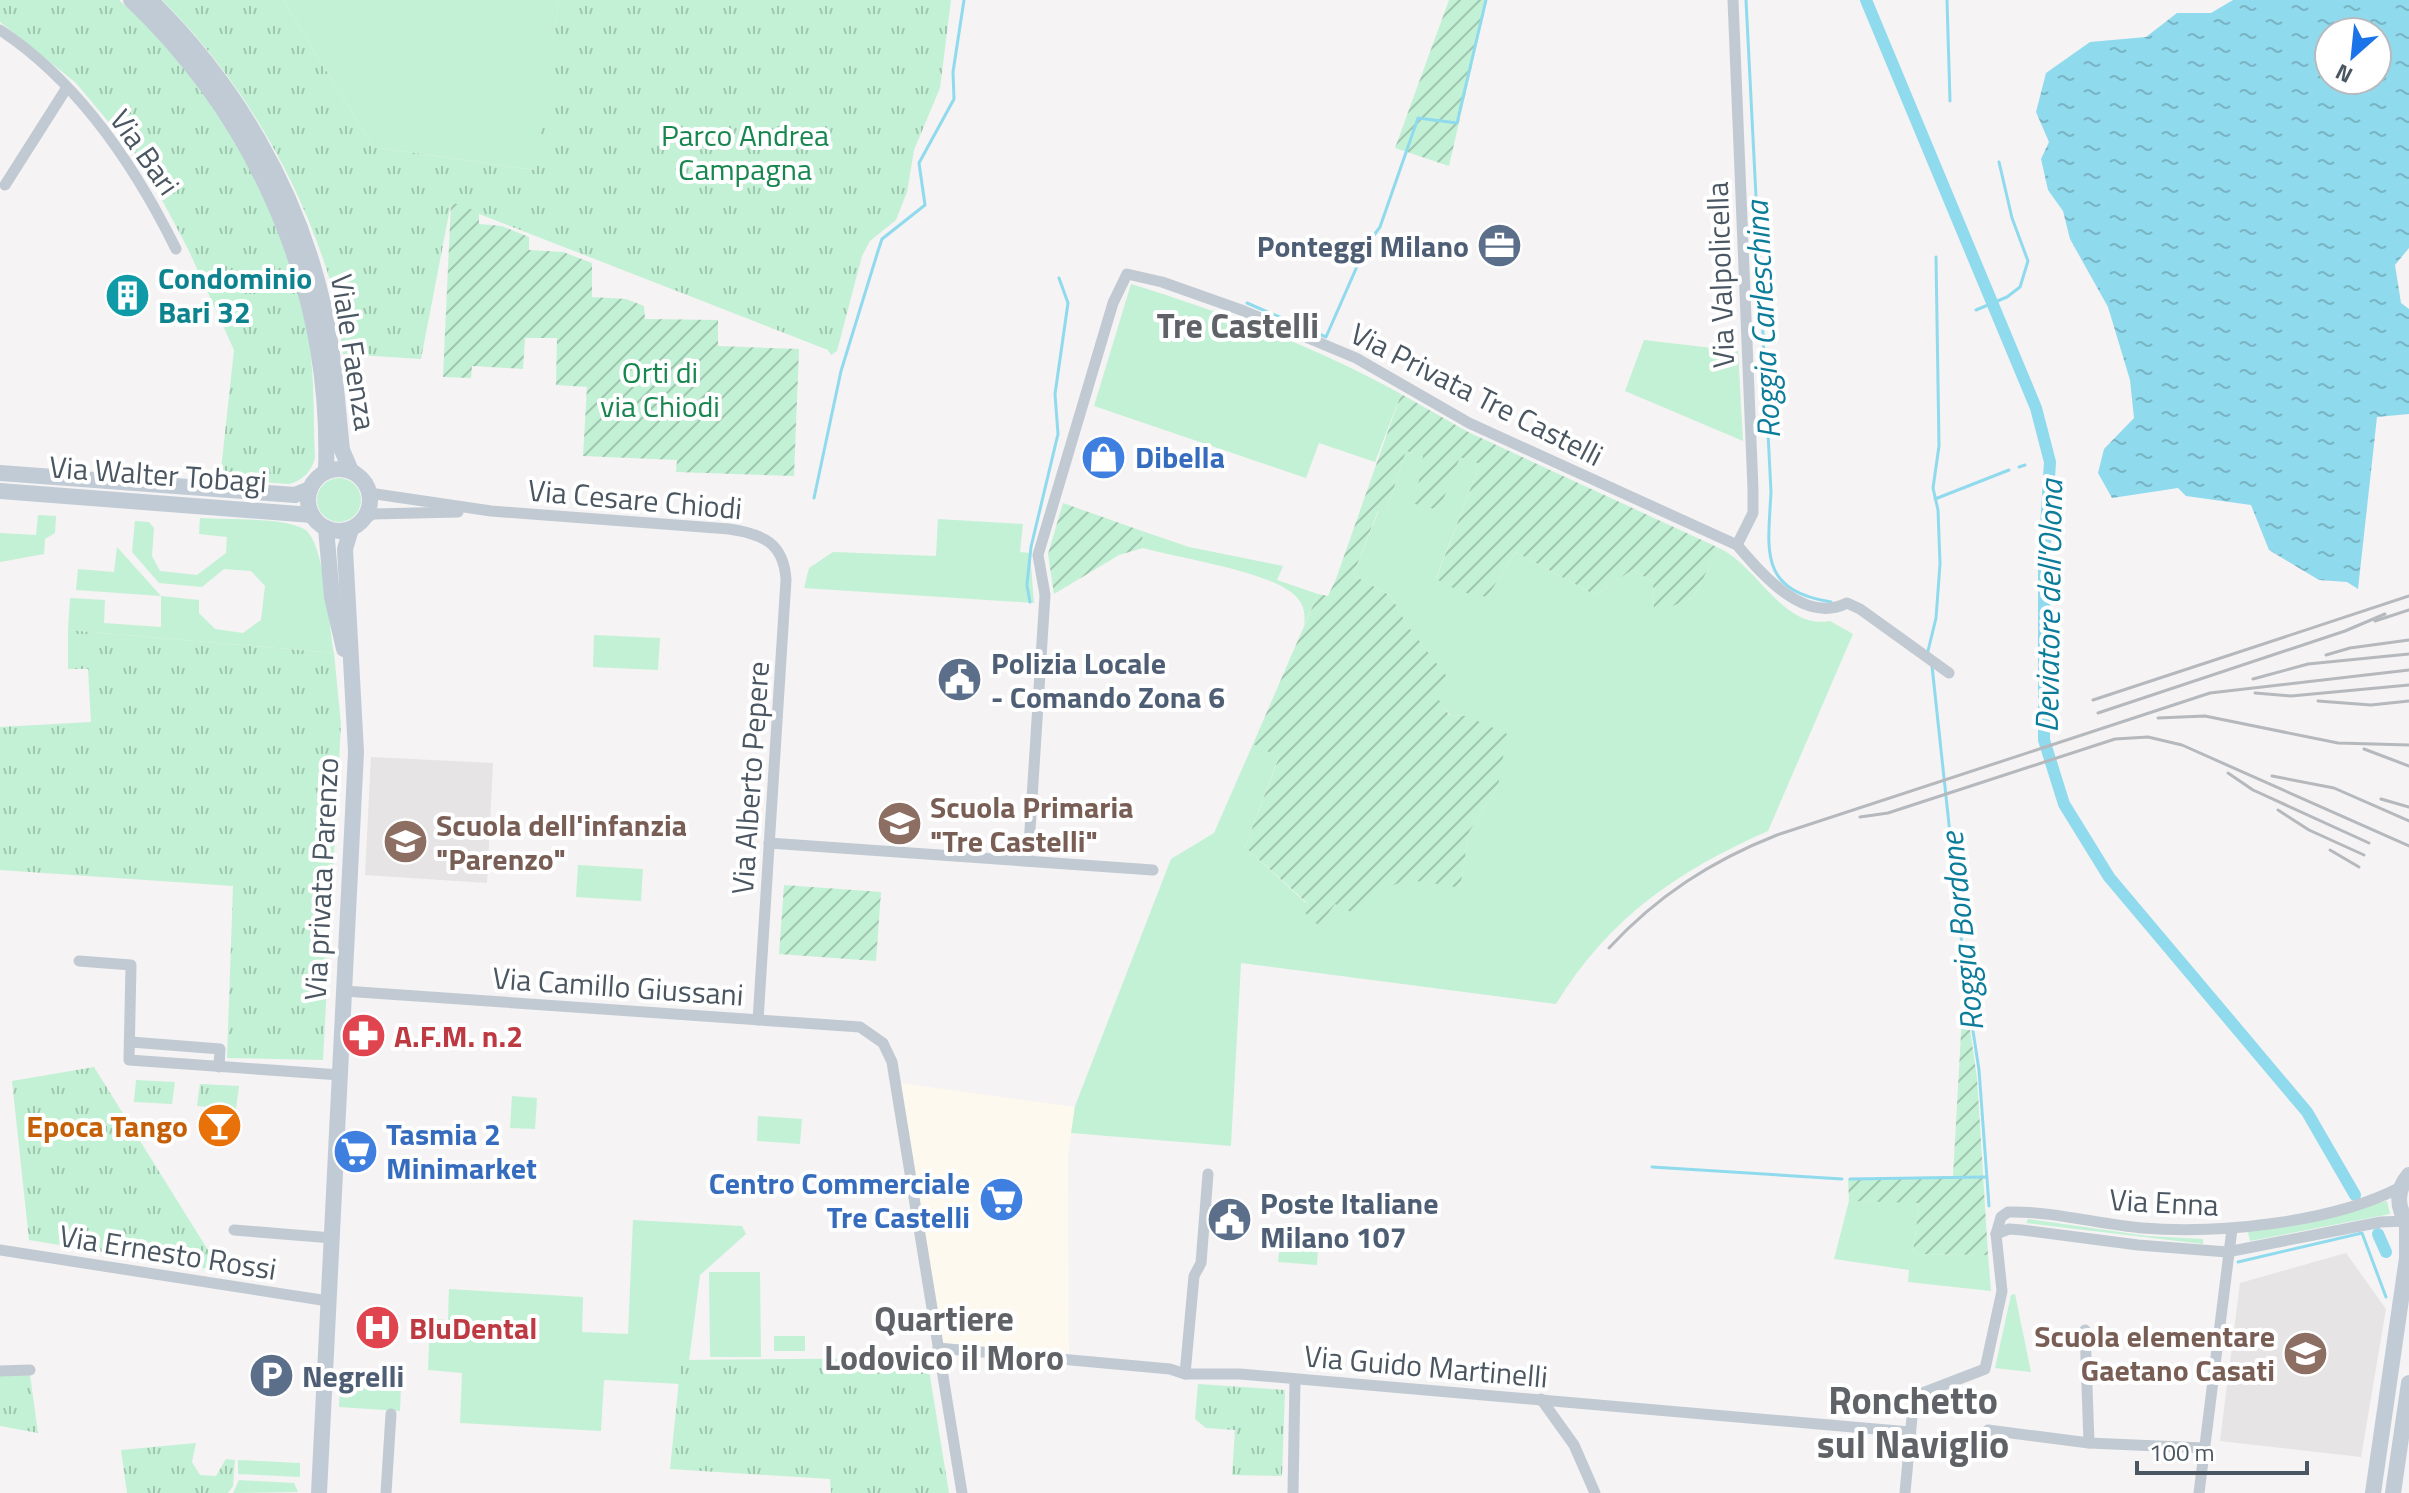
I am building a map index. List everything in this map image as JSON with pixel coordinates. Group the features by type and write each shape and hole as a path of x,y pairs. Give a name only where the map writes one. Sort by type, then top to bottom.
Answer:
{"street":[{"name":"Viale Faenza","path":"131,0 172,42 209,88 247,147 276,204 297,262 313,321 326,471"},
{"name":"Viale Faenza","path":"150,0 189,40 225,88 257,137 288,198 322,301 342,450 351,471"},
{"name":"Via Valpolicella","path":"1733,0 1753,489 1753,513 1737,545"},
{"name":"Via Bari","path":"0,30 31,53 66,89 133,168 176,249"},
{"path":"5,185 66,89"},
{"name":"Via Privata Tre Castelli","path":"1028,861 1045,595 1038,555 1113,303 1127,274 1162,282 1244,311 1356,358 1469,423 1737,545"},
{"path":"312,515 326,528 357,524 369,507 369,493 363,480 351,471 326,471"},
{"name":"Via Walter Tobagi","path":"0,473 295,495 310,489 326,471"},
{"name":"Via Walter Tobagi","path":"0,491 312,515 308,505 310,489"},
{"name":"Via Cesare Chiodi","path":"369,493 491,511 729,529 763,536 772,543"},
{"name":"Via Cesare Chiodi","path":"357,524 373,514 491,511"},
{"name":"Via privata Parenzo","path":"319,1493 356,752 345,549 357,524"},
{"name":"Via privata Parenzo","path":"326,528 332,597 353,686"},
{"name":"Via Alberto Pepere","path":"758,1020 786,580 784,560 772,543"},
{"path":"1737,545 1760,572 1802,602 1823,611 1847,603 1860,609 1949,673"},
{"path":"769,843 1153,870"},
{"path":"79,961 131,965 129,1060 340,1075"},
{"name":"Via Camillo Giussani","path":"344,991 860,1027 883,1043 892,1062 938,1348"},
{"path":"131,1042 220,1049 219,1067"},
{"path":"1185,1374 1194,1277 1201,1263 1208,1174"},
{"path":"2373,1493 2407,1258 2407,1222 2399,1204 2405,1181"},
{"path":"2232,1229 2376,1200 2405,1181"},
{"name":"Via Enna","path":"2008,1212 2142,1228 2232,1229 2227,1252 2138,1245 2022,1230 2009,1229 1996,1234 2001,1217 2008,1212"},
{"path":"2199,1493 2227,1252 2381,1222 2407,1222"},
{"path":"234,1230 332,1238"},
{"path":"1905,1493 1913,1406 1920,1394 1979,1374 1990,1358 2002,1291 1996,1234"},
{"name":"Via Ernesto Rossi","path":"0,1250 328,1301"},
{"path":"2085,1330 2089,1443"},
{"path":"938,1348 962,1493"},
{"name":"Via Guido Martinelli","path":"938,1348 1170,1369 1185,1374 1295,1379 1910,1432"},
{"path":"0,1371 30,1370"},
{"path":"1293,1493 1295,1379"},
{"path":"2393,1493 2409,1383"},
{"path":"1541,1399 1574,1445 1595,1493"},
{"path":"386,1493 391,1414"},
{"path":"1988,1430 2089,1443 2204,1448"}],"shaded area":[{"path":"371,757 493,763 487,883 365,875"},
{"path":"899,1083 1075,1107 1068,1156 1069,1358 942,1348"},
{"name":"Scuola elementare Gaetano Casati","path":"2346,1253 2386,1309 2361,1457 2220,1441 2240,1283"}],"green space":[{"path":"0,0 119,0 155,35 217,112 265,199 298,293 311,356 315,458 303,478 289,484 220,479 234,350 188,249 142,162 76,83 0,22"},
{"name":"Parco Andrea Campagna","path":"162,0 283,0 373,147 534,170 559,0 951,0 940,88 914,150 907,192 896,220 870,241 862,256 837,351 831,355 828,350 451,203 421,359 343,354 332,287 319,247 285,170 265,133 218,63"},
{"path":"283,0 559,0 535,170 373,147"},
{"path":"1449,0 1487,0 1449,166 1395,148"},
{"name":"Orti di via Chiodi","path":"451,202 479,212 479,224 502,226 529,237 529,250 563,252 592,263 592,297 626,299 644,306 645,319 718,320 718,346 799,349 794,476 676,472 677,460 583,456 587,387 556,385 557,338 525,338 523,369 472,366 471,378 443,377"},
{"path":"1131,284 1269,332 1401,394 1375,462 1319,443 1306,478 1094,406"},
{"path":"1644,340 1738,351 1743,441 1625,391"},
{"path":"1401,394 1468,432 1719,548 1693,598 1654,613 1653,581 1632,570 1595,595 1516,552 1487,597 1461,592 1436,579 1480,464 1460,457 1439,510 1415,504 1423,456 1406,451 1386,512 1378,511 1353,575 1391,596 1407,625 1451,682 1437,697 1449,715 1466,716 1507,734 1498,786 1469,832 1460,888 1427,882 1404,882 1384,892 1361,917 1335,904 1319,926 1303,911 1306,902 1245,847 1279,757 1253,744 1318,594 1328,596 1336,579"},
{"path":"1406,451 1423,455 1438,510 1460,456 1480,464 1436,578 1487,597 1516,552 1595,595 1632,570 1653,581 1654,612 1693,598 1719,548 1733,556 1798,616 1813,621 1830,621 1853,634 1768,831 1704,863 1648,900 1599,946 1556,1004 1241,963 1231,1146 1071,1133 1075,1106 1171,859 1214,833 1253,744 1279,756 1245,847 1306,903 1319,925 1335,904 1410,879 1460,887 1469,832 1498,786 1466,716 1450,715 1436,697 1450,681 1407,625 1391,596 1353,575 1379,510 1386,512"},
{"path":"339,478 355,484 361,500 355,516 339,522 323,516 317,500 323,484"},
{"path":"1063,503 1142,531 1143,548 1119,555 1054,594 1048,554"},
{"path":"38,515 56,516 55,533 45,539 44,554 0,562 0,533 36,535"},
{"path":"200,518 294,525 304,529 317,550 334,653 68,630 70,598 105,600 104,623 161,627 161,596 199,600 199,613 215,629 243,633 261,620 265,586 251,571 224,569 202,587 159,583 132,552 135,521 149,522 154,528 152,556 160,571 197,575 226,553 227,537 199,534"},
{"path":"938,519 1023,524 1020,552 1030,553 1034,603 804,588 809,568 833,552 936,556"},
{"path":"1142,531 1189,547 1283,566 1277,580 1318,594 1304,625 1301,603 1278,584 1242,571 1143,548"},
{"path":"117,547 161,596 76,590 78,569 114,572"},
{"path":"68,630 334,653 341,724 323,1060 227,1058 233,886 0,870 0,727 91,722 88,669 68,669"},
{"path":"594,635 660,638 658,670 593,667"},
{"path":"578,865 643,869 641,901 576,897"},
{"path":"784,885 881,892 876,961 779,954"},
{"path":"1962,1016 1968,1016 1977,1078 1988,1255 1913,1254 1919,1203 1849,1201 1848,1179 1953,1176"},
{"path":"94,1067 221,1271 29,1240 12,1081"},
{"path":"136,1080 175,1082 172,1104 134,1102"},
{"path":"200,1084 239,1086 236,1109 197,1106"},
{"path":"512,1096 537,1098 535,1129 510,1128"},
{"path":"758,1116 802,1119 800,1144 757,1141"},
{"path":"1849,1201 1919,1202 1913,1254 1988,1255 1991,1291 1908,1282 1909,1270 1834,1259"},
{"path":"2387,1201 2390,1214 2250,1241 2248,1232"},
{"path":"2028,1219 2148,1236 2203,1239 2203,1244 2026,1223"},
{"path":"633,1220 742,1226 746,1234 700,1275 689,1361 681,1360 681,1384 604,1380 601,1431 460,1423 462,1373 428,1370 430,1319 448,1320 449,1289 583,1297 582,1332 628,1334"},
{"path":"1280,1244 1318,1248 1317,1265 1278,1262"},
{"path":"709,1272 760,1272 761,1357 710,1357"},
{"path":"2015,1294 2031,1372 1995,1368 2011,1295"},
{"path":"774,1336 805,1336 805,1351 774,1351"},
{"path":"927,1358 949,1493 831,1493 830,1479 670,1469 681,1360"},
{"path":"30,1375 38,1433 0,1426 0,1376"},
{"path":"340,1384 401,1387 400,1411 339,1407"},
{"path":"1198,1384 1285,1390 1282,1476 1232,1475 1235,1430 1206,1428 1195,1419"},
{"path":"1950,1391 1949,1417 1922,1413 1931,1399"},
{"path":"196,1443 192,1462 200,1475 216,1476 226,1459 235,1460 233,1486 228,1493 127,1493 121,1450"},
{"path":"238,1460 300,1463 300,1477 238,1474"},
{"path":"239,1480 294,1483 298,1492 233,1493"}],"water":[{"path":"2233,0 2409,0 2409,248 2395,265 2401,303 2409,309 2409,414 2377,417 2358,589 2347,582 2319,580 2269,550 2251,505 2186,496 2178,488 2112,498 2098,473 2104,449 2134,418 2130,380 2108,307 2070,239 2063,211 2048,190 2041,159 2049,142 2036,112 2046,73 2090,42 2146,37 2177,13 2211,13"}],"waterway":[{"path":"814,498 841,371 882,239 925,205 919,163 954,99 953,72 964,0"},
{"path":"1247,303 1326,337 1366,246 1380,227 1418,118 1457,123 1486,0"},
{"name":"Roggia Carleschina","path":"1746,0 1771,492 1769,550 1772,565 1790,588 1831,602"},
{"name":"Deviatore dell'Olona","path":"1866,0 2036,408 2050,462 2044,560 2044,740 2064,804 2109,877 2307,1112 2355,1195"},
{"name":"Roggia Bordone","path":"1947,0 1950,101"},
{"name":"Roggia Bordone","path":"1976,310 2007,297 2020,287 2028,261 2012,218 1999,162"},
{"name":"Roggia Bordone","path":"1928,651 1936,618 1940,564 1938,510 1933,488 1939,446 1936,257"},
{"path":"1027,584 1031,547 1058,434 1055,394 1068,303 1059,278"},
{"name":"Roggia Bordone","path":"2019,467 2025,465"},
{"name":"Roggia Bordone","path":"1935,499 2009,470"},
{"path":"1027,586 1030,602"},
{"name":"Roggia Bordone","path":"1932,666 1967,992 1979,1070 1989,1206"},
{"path":"1652,1167 1842,1179"},
{"path":"1850,1179 1986,1177"},
{"name":"Roggia Bordone","path":"2238,1262 2362,1233 2386,1297"},
{"name":"Deviatore dell'Olona","path":"2378,1234 2386,1252"}],"railway":[{"path":"2093,700 2409,596"},
{"path":"2375,621 2409,610"},
{"path":"2098,713 2345,631 2385,614"},
{"path":"2326,655 2350,648 2409,640"},
{"path":"2253,679 2308,664 2409,654"},
{"path":"1609,948 1646,912 1686,882 1730,856 1777,835 2210,693 2409,670"},
{"path":"2255,693 2291,696 2409,685"},
{"path":"2318,701 2371,705 2409,701"},
{"path":"2158,718 2205,716 2338,743 2409,745"},
{"path":"1860,817 1888,813 2115,739 2148,737 2182,745 2409,846"},
{"path":"2364,749 2409,766"},
{"path":"2228,773 2253,790 2369,843"},
{"path":"2272,776 2334,788 2409,821"},
{"path":"2381,799 2409,807"},
{"path":"2278,810 2309,830 2364,855"},
{"path":"2330,850 2359,867"}],"place":[{"name":"Ponteggi Milano","path":"1500,246"},
{"name":"Condominio Bari 32","path":"127,295"},
{"name":"Dibella","path":"1104,457"},
{"name":"Polizia Locale - Comando Zona 6","path":"960,680"},
{"name":"Scuola Primaria \"Tre Castelli\"","path":"899,824"},
{"name":"Scuola dell'infanzia \"Parenzo\"","path":"405,842"},
{"name":"A.F.M. n.2","path":"363,1036"},
{"name":"Epoca Tango","path":"219,1126"},
{"name":"Tasmia 2 Minimarket","path":"355,1151"},
{"name":"Centro Commerciale Tre Castelli","path":"1001,1200"},
{"name":"Poste Italiane Milano 107","path":"1229,1220"},
{"name":"BluDental","path":"378,1328"},
{"name":"Scuola elementare Gaetano Casati","path":"2306,1353"},
{"name":"Negrelli","path":"271,1376"}],"district":[{"name":"Tre Castelli","path":"1238,325"},
{"name":"Quartiere Lodovico il Moro","path":"944,1338"},
{"name":"Ronchetto sul Naviglio","path":"1913,1422"}]}
